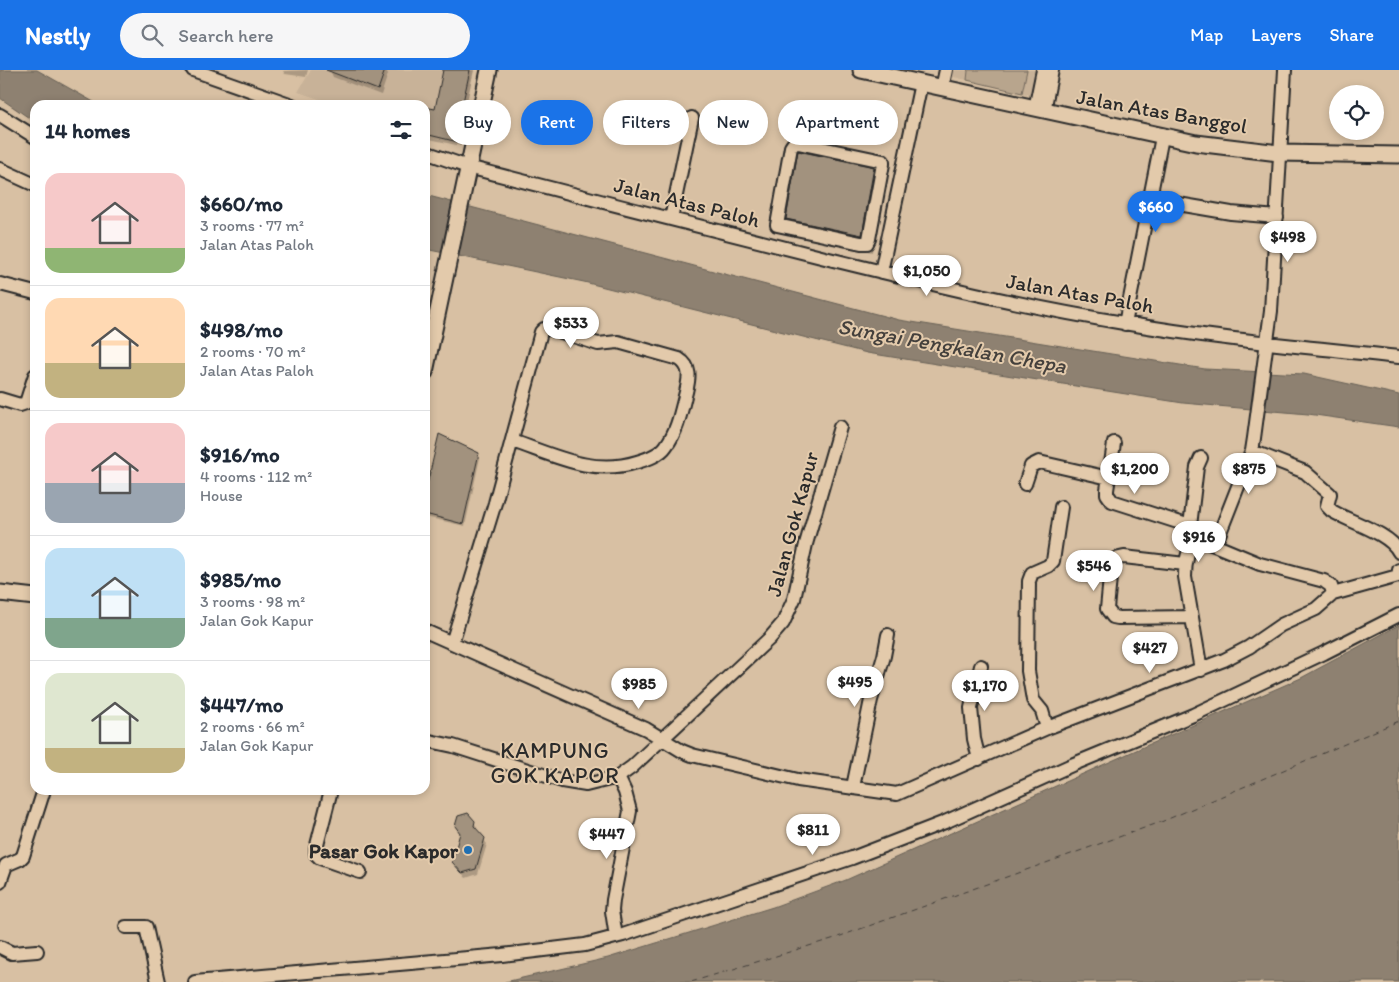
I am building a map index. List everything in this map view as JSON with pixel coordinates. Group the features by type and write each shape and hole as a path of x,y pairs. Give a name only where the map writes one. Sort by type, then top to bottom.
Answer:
{"main road":[{"path":"430,348 489,70"},
{"name":"Jalan Atas Banggol","path":"861,70 1196,143 1279,153 1399,155"},
{"path":"0,593 30,596"}],"street":[{"path":"193,70 208,73 279,100"},
{"path":"942,88 946,70"},
{"path":"1039,110 1043,70"},
{"path":"1039,110 1052,70"},
{"path":"1215,545 1252,451 1264,371 1268,342 1277,217 1285,70"},
{"path":"881,272 921,83"},
{"path":"0,115 30,134"},
{"path":"671,219 692,118"},
{"path":"1125,324 1162,137"},
{"path":"884,163 870,239 867,243 777,225 791,146 798,143 880,159 884,163 903,166"},
{"name":"Jalan Atas Paloh","path":"430,154 468,167 881,272 1034,306 1125,324 1399,356"},
{"path":"0,169 30,183"},
{"path":"1149,199 1231,213 1277,217"},
{"path":"850,264 855,242"},
{"path":"0,284 30,292"},
{"path":"452,643 476,570 512,441 538,335 544,329 552,329 598,344 618,342 679,359 688,367 688,382 679,419 666,447 655,456 625,466 590,467 512,441"},
{"path":"0,399 20,405 26,403 30,390"},
{"name":"Jalan Gok Kapur","path":"430,741 452,746 562,781 586,785 618,777 632,767 770,638 782,623 794,599 806,544 840,427"},
{"path":"1114,443 1107,494 1112,502 1192,531 1215,545 1260,564 1324,581 1331,586 1332,594"},
{"path":"1252,451 1305,472 1330,494 1328,506 1332,511 1385,538 1396,546 1399,552"},
{"path":"1200,458 1197,467 1192,531 1186,556 1185,577 1201,670"},
{"path":"1026,484 1031,466 1039,462 1109,478"},
{"path":"1047,728 1042,711 1033,700 1028,672 1030,581 1032,573 1048,566 1053,561 1061,506"},
{"path":"1185,564 1124,557 1115,559 1111,567 1107,609 1113,616 1118,618 1192,617"},
{"path":"430,633 646,729 692,755 798,780 897,794 1047,728 1201,670 1249,647 1281,625 1316,609 1332,594 1398,574"},
{"path":"195,982 502,955 585,945 616,937 852,858 945,822 1074,764 1193,715 1399,615"},
{"path":"853,787 871,700 888,635"},
{"path":"979,759 970,708 981,666"},
{"name":"Jalan Gok Kapur","path":"430,735 452,746"},
{"path":"616,937 612,911 613,900 630,811 625,792 618,777"},
{"path":"0,882 6,866 23,856 42,795"},
{"path":"330,795 316,854 320,858 360,872"},
{"path":"126,927 152,930 158,982"},
{"path":"0,947 12,953 37,951"}],"shaded area":[{"path":"311,70 474,70 467,100 445,100 445,139 430,135 430,100 322,100 298,92"},
{"path":"938,70 1049,70 1043,98 937,73"},
{"path":"967,70 1027,70 1022,93 967,80"}],"water":[{"path":"0,70 37,70 90,100 30,100 30,119 0,98"},
{"name":"Sungai Pengkalan Chepa","path":"430,196 899,320 1205,369 1304,374 1399,395 1399,427 1308,414 1183,403 867,353 584,282 430,250"},
{"path":"1399,625 1399,982 505,982 608,958 773,907 846,880 1301,678"}],"building":[{"path":"326,70 385,70 378,90"},
{"path":"443,70 470,70 463,100 445,100 445,139 430,135 430,108 435,109"},
{"path":"798,151 874,167 862,235 786,219"},
{"path":"439,434 479,453 463,524 430,515 430,472"},
{"name":"Pasar Gok Kapor","path":"468,813 475,821 474,826 485,838 476,869 462,873 452,862 460,833 455,826 458,816"}],"ferry route":[{"path":"691,982 835,938 1161,822 1399,721"}],"place":[{"name":"Pasar Gok Kapor","path":"468,850"}],"district":[{"name":"KAMPUNG GOK KAPOR","path":"555,762"}]}
